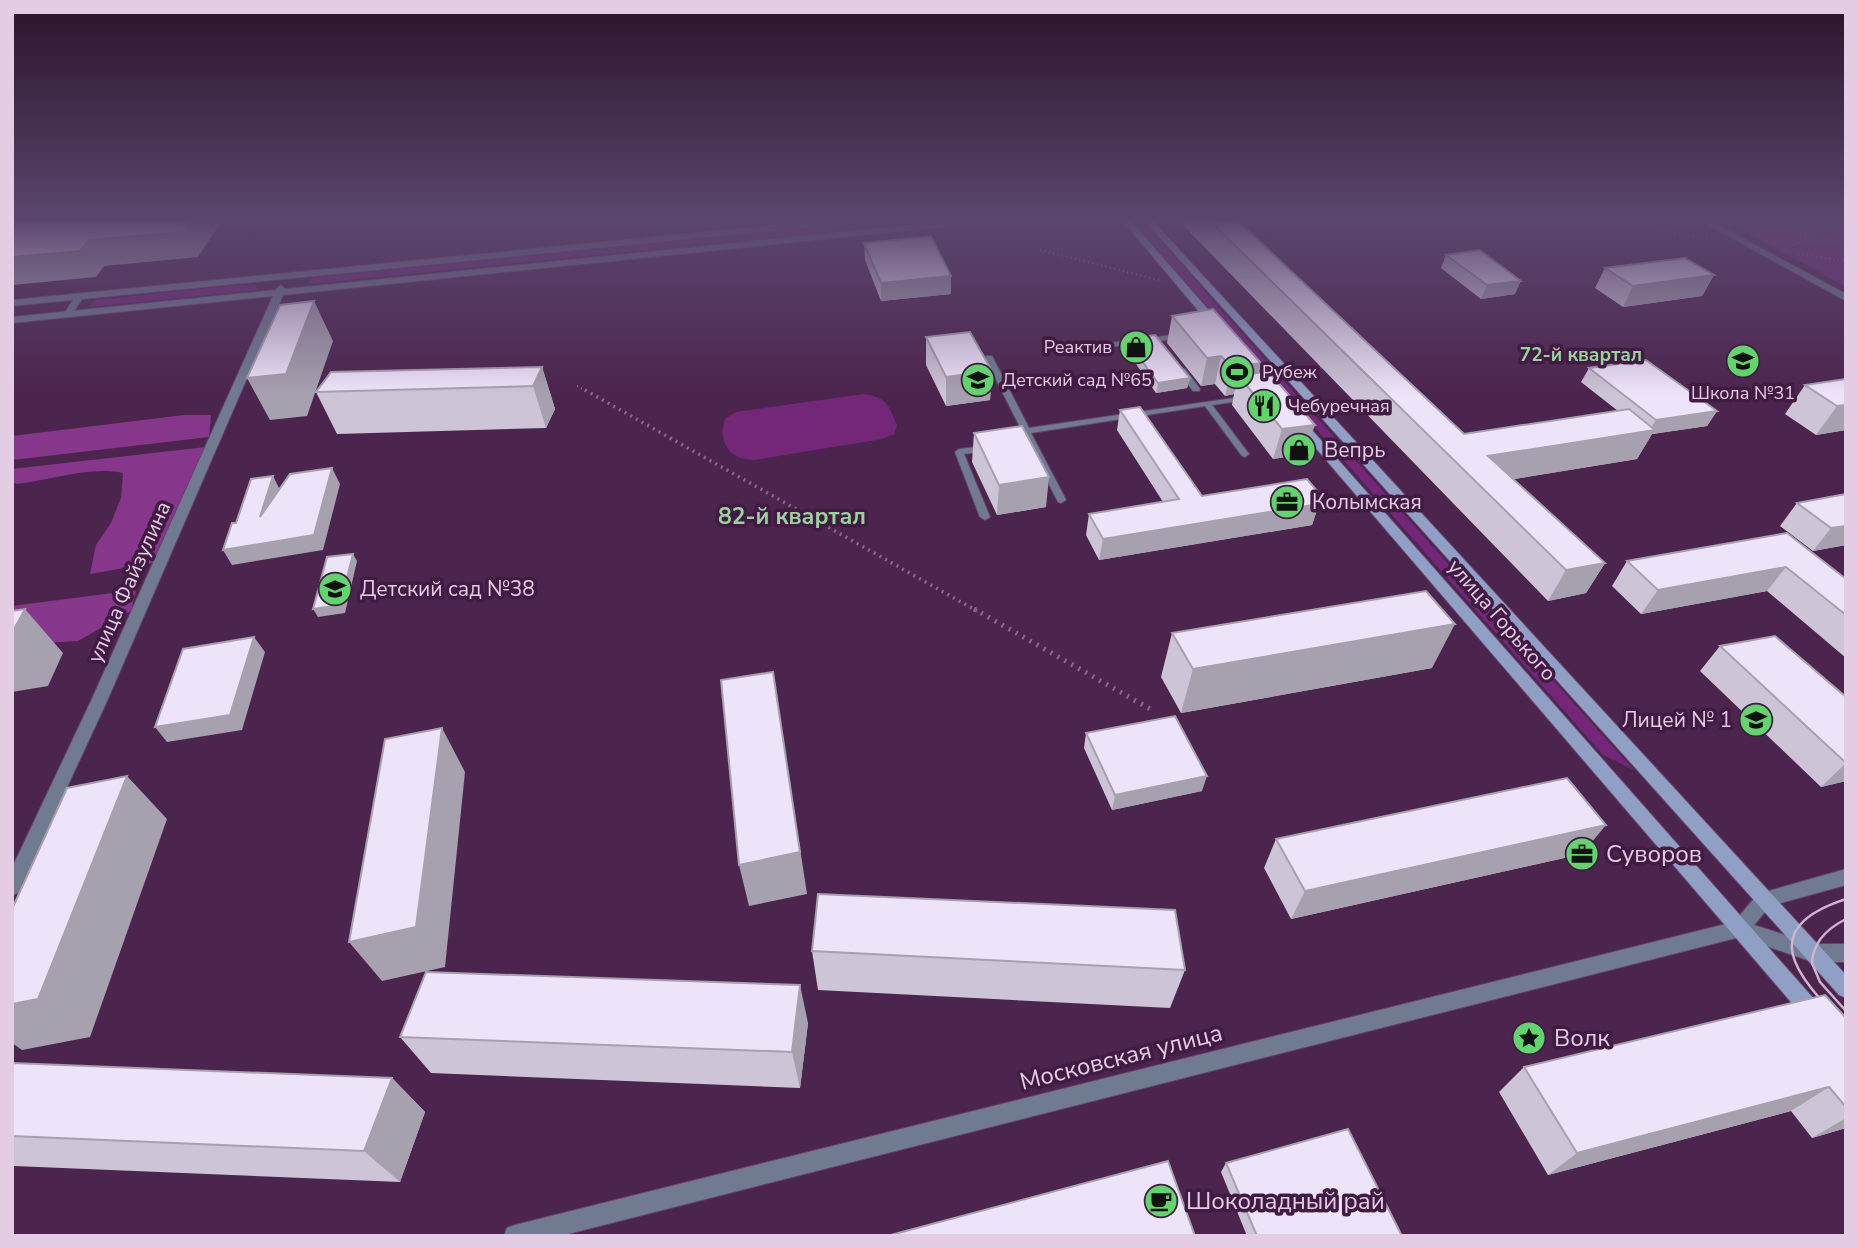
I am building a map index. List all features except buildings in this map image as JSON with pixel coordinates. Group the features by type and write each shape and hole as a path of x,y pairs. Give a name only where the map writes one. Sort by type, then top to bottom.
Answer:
{"main road":[{"path":"1176,278 1221,331"},
{"name":"улица Горького","path":"1201,278 1846,989"},
{"name":"улица Горького","path":"1293,414 1828,1029"}],"street":[{"path":"12,303 255,278"},
{"name":"улица Файзулина","path":"12,887 104,689 285,278"},
{"path":"12,320 412,278"},
{"path":"1810,278 1846,298"},
{"path":"1846,877 1764,900 1740,929 1814,953 1846,953"},
{"name":"Московская улица","path":"515,1236 1740,929"}],"lane":[{"path":"68,314 80,296"},
{"path":"1208,332 1221,331"},
{"path":"1101,346 1195,334"},
{"path":"1156,339 1164,349"},
{"path":"989,358 1061,500"},
{"path":"1172,359 1196,389"},
{"path":"1027,431 1251,397"},
{"path":"1207,404 1245,454"},
{"path":"1020,444 1032,442"},
{"path":"985,517 960,452 996,447"}],"path":[{"path":"1152,278 1163,281"},
{"path":"1307,369 1334,366"},
{"path":"577,386 1152,710"}],"shaded area":[{"path":"311,278 365,278 308,284"},
{"path":"1182,278 1193,278 1276,372 1266,373"},
{"path":"1830,278 1846,278 1846,287"},
{"path":"239,285 256,286 258,290 89,307 94,300"},
{"path":"1283,380 1634,770 1603,755 1274,381"},
{"path":"864,394 883,400 886,404 897,425 894,434 882,439 755,460 733,454 725,443 725,419 736,412"},
{"path":"184,415 211,415 209,437 12,460 12,436"},
{"path":"206,447 153,563 90,574 96,545 111,523 121,498 123,473 98,471 17,484 12,482 12,469"},
{"path":"136,590 131,611 78,641 12,645 12,606"}],"tram line":[{"path":"1846,899 1817,911 1799,925 1792,941 1794,957 1801,974 1846,1027"},
{"path":"1846,919 1818,942 1812,963 1820,982 1846,1011"}],"place":[{"name":"Реактив","path":"1136,347"},
{"name":"Школа №31","path":"1743,361"},
{"name":"Рубеж","path":"1237,372"},
{"name":"Детский сад №65","path":"978,380"},
{"name":"Чебуречная","path":"1264,406"},
{"name":"Вепрь","path":"1299,450"},
{"name":"Колымская","path":"1287,502"},
{"name":"Детский сад №38","path":"335,589"},
{"name":"Лицей № 1","path":"1756,720"},
{"name":"Суворов","path":"1582,854"},
{"name":"Волк","path":"1529,1038"},
{"name":"Шоколадный рай","path":"1161,1201"}],"district":[{"name":"72-й квартал","path":"1581,354"},
{"name":"82-й квартал","path":"792,516"}]}
